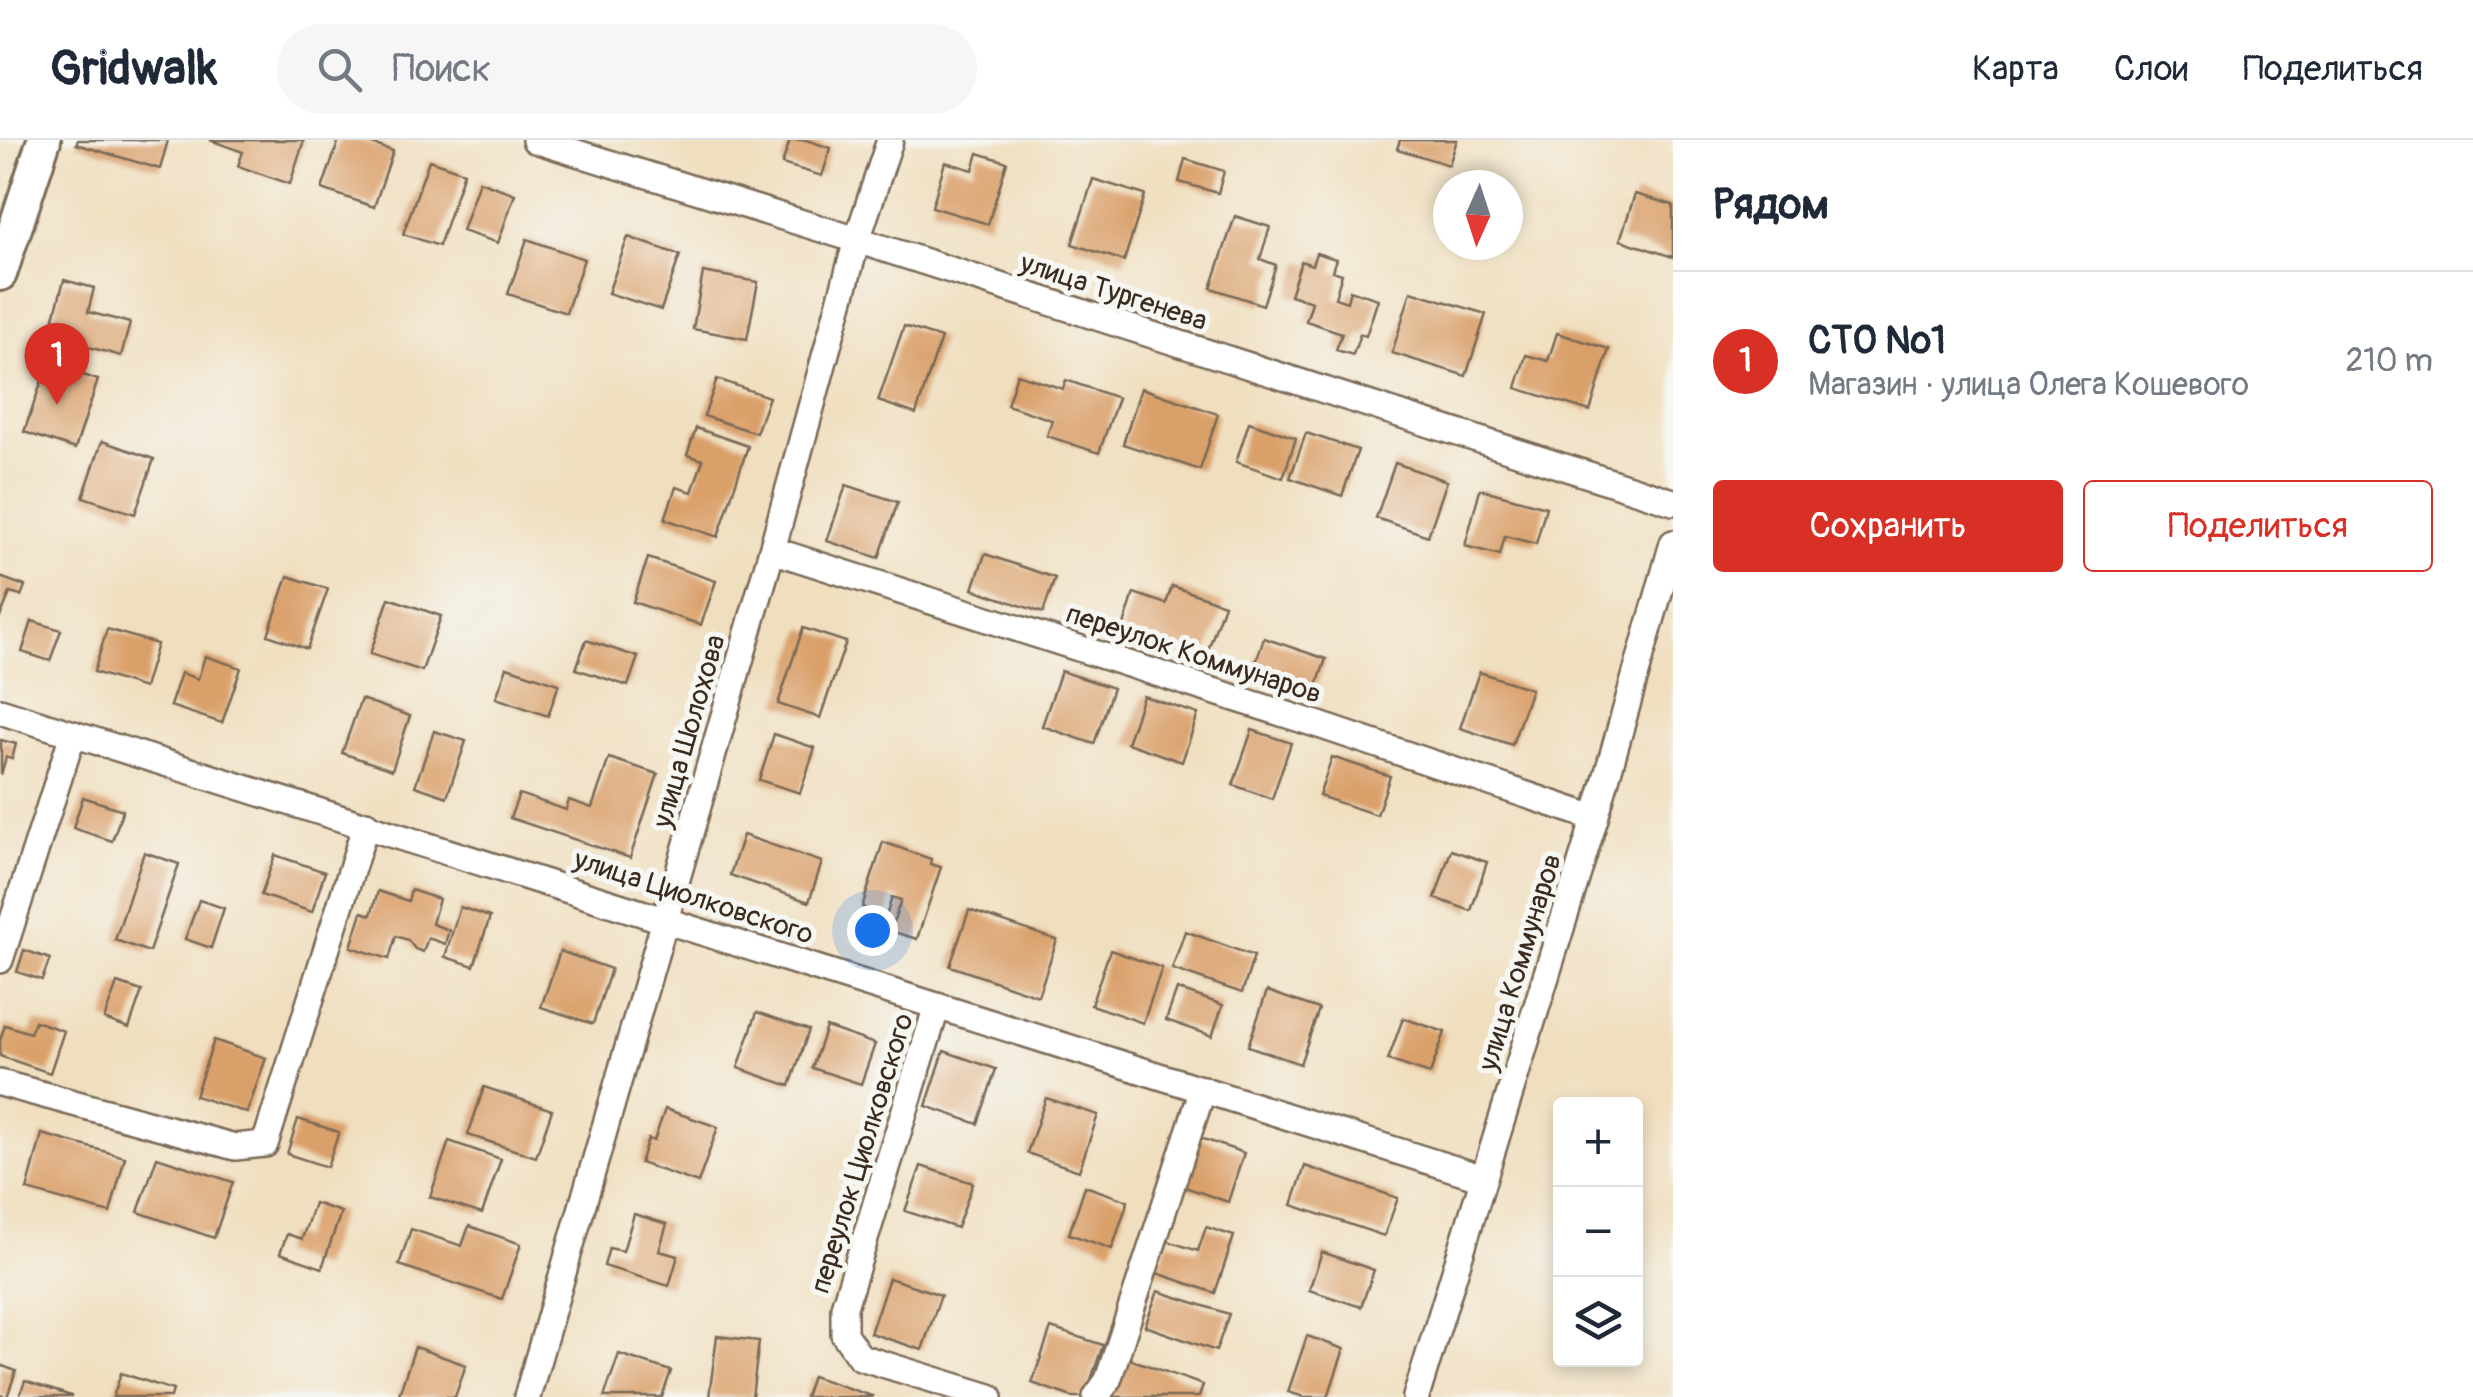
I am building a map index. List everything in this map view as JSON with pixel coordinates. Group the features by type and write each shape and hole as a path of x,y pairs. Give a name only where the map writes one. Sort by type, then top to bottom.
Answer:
{"street":[{"path":"0,274 44,140"},
{"name":"улица Тургенева","path":"535,140 1673,502"},
{"name":"улица Шолохова","path":"526,1397 772,550 857,240 890,140"},
{"name":"улица Коммунаров","path":"1416,1397 1595,818 1673,543"},
{"name":"переулок Коммунаров","path":"772,550 1595,818"},
{"name":"улица Циолковского","path":"0,711 1484,1178"},
{"path":"0,960 72,734"},
{"path":"0,1083 236,1147 265,1144 366,824"},
{"name":"переулок Циолковского","path":"937,1006 844,1307 844,1334 860,1357 990,1397"},
{"path":"1096,1397 1108,1380 1204,1089"}],"building":[{"path":"78,140 168,140 160,169 76,144"},
{"path":"210,140 304,140 290,184 238,166 243,152"},
{"path":"339,140 360,140 393,151 374,207 322,189"},
{"path":"790,140 806,140 831,148 822,176 782,164"},
{"path":"1400,140 1457,140 1449,165 1397,149"},
{"path":"978,153 1007,162 988,224 932,207 945,162 973,170"},
{"path":"1185,159 1224,171 1218,193 1179,182"},
{"path":"429,160 464,172 439,246 403,234"},
{"path":"1093,179 1145,195 1124,261 1072,244"},
{"path":"479,181 515,194 498,243 462,231"},
{"path":"1635,194 1673,205 1673,257 1620,240"},
{"path":"1235,216 1270,227 1260,259 1276,265 1263,305 1211,288"},
{"path":"628,237 680,255 661,310 608,293"},
{"path":"527,239 584,259 566,313 508,294"},
{"path":"1316,253 1336,259 1332,271 1342,274 1335,298 1347,302 1350,290 1378,299 1366,336 1360,334 1353,355 1336,350 1342,333 1306,321 1312,302 1290,295 1301,261 1312,265"},
{"path":"703,272 758,282 747,339 693,329"},
{"path":"64,280 94,288 88,312 130,323 121,356 49,336"},
{"path":"1411,291 1486,314 1466,376 1392,353"},
{"path":"904,326 941,338 916,414 878,401"},
{"path":"1557,333 1609,349 1590,411 1516,388 1526,355 1548,361"},
{"path":"48,363 98,380 75,449 24,432"},
{"path":"1017,374 1063,389 1066,380 1118,398 1099,453 1047,436 1052,420 1007,405"},
{"path":"717,379 769,397 756,433 704,416"},
{"path":"1141,388 1218,414 1200,470 1123,444"},
{"path":"1249,422 1296,438 1283,478 1236,462"},
{"path":"696,428 748,446 718,537 665,519 676,487 692,492 703,460 687,455"},
{"path":"1306,433 1358,450 1342,496 1290,478"},
{"path":"102,441 154,459 135,514 83,497"},
{"path":"1395,463 1447,481 1428,536 1376,518"},
{"path":"846,485 898,502 879,558 827,541"},
{"path":"1480,489 1546,507 1536,544 1505,536 1500,555 1465,546"},
{"path":"985,554 1055,578 1043,613 973,589"},
{"path":"648,558 716,581 701,625 633,602"},
{"path":"288,576 328,589 307,649 268,635"},
{"path":"0,577 25,586 21,596 10,593 0,617"},
{"path":"1172,586 1224,604 1205,659 1122,632 1134,593 1166,604"},
{"path":"389,598 441,616 422,671 370,654"},
{"path":"32,621 61,630 50,661 22,652"},
{"path":"803,628 846,642 820,718 778,704"},
{"path":"107,629 157,644 144,688 94,672"},
{"path":"1264,638 1326,659 1312,700 1250,679"},
{"path":"586,640 638,657 628,686 576,669"},
{"path":"205,656 241,668 222,723 170,706 181,673 198,679"},
{"path":"507,667 559,684 548,716 496,698"},
{"path":"1061,671 1113,688 1094,744 1042,726"},
{"path":"1479,672 1531,689 1512,745 1460,728"},
{"path":"1143,696 1198,714 1182,762 1127,743"},
{"path":"361,699 410,716 392,770 342,753"},
{"path":"1252,730 1291,743 1272,799 1233,785"},
{"path":"434,731 466,741 447,797 415,786"},
{"path":"774,734 815,748 800,793 759,780"},
{"path":"1,740 16,744 12,759 6,757 1,775"},
{"path":"1332,757 1390,776 1377,815 1319,796"},
{"path":"609,758 658,774 630,858 510,818 519,794 566,810 569,800 592,808"},
{"path":"83,797 123,810 112,841 73,828"},
{"path":"743,835 822,862 809,902 730,875"},
{"path":"883,842 931,859 930,864 941,867 917,939 890,931 901,900 892,897 884,923 869,917 871,910 862,907"},
{"path":"1451,850 1487,862 1471,911 1435,898"},
{"path":"144,852 179,864 149,952 115,940"},
{"path":"275,855 325,872 312,912 261,895"},
{"path":"411,890 439,899 432,924 449,930 445,944 428,938 423,952 396,936 389,959 351,947 362,912 371,915 378,891 408,901"},
{"path":"199,900 224,908 211,948 185,939"},
{"path":"460,907 490,917 474,966 445,957"},
{"path":"969,910 1057,940 1038,996 950,966"},
{"path":"1185,931 1254,956 1242,993 1172,969"},
{"path":"24,950 50,959 42,980 17,972"},
{"path":"1110,950 1162,968 1143,1023 1091,1005"},
{"path":"560,951 611,969 593,1024 541,1007"},
{"path":"117,983 142,991 129,1028 104,1019"},
{"path":"1177,989 1223,1005 1212,1036 1166,1020"},
{"path":"1267,991 1319,1009 1300,1064 1248,1046"},
{"path":"757,1012 809,1030 790,1086 738,1068"},
{"path":"1403,1018 1445,1032 1430,1074 1388,1060"},
{"path":"35,1021 64,1031 50,1073 0,1056 5,1025 30,1033"},
{"path":"826,1027 875,1044 861,1084 812,1068"},
{"path":"214,1040 266,1058 247,1113 195,1096"},
{"path":"944,1051 996,1069 978,1124 926,1106"},
{"path":"484,1087 552,1110 536,1157 468,1135"},
{"path":"1046,1098 1098,1115 1079,1171 1027,1153"},
{"path":"665,1109 718,1127 698,1183 640,1163 648,1139 654,1141"},
{"path":"298,1119 339,1132 327,1167 287,1154"},
{"path":"42,1134 125,1157 110,1213 27,1190"},
{"path":"1192,1135 1244,1153 1228,1202 1176,1184"},
{"path":"449,1141 501,1159 482,1214 430,1197"},
{"path":"157,1157 233,1182 214,1238 138,1212"},
{"path":"921,1166 973,1183 957,1228 905,1211"},
{"path":"1305,1166 1398,1198 1384,1236 1292,1205"},
{"path":"1085,1186 1128,1201 1112,1249 1069,1234"},
{"path":"314,1203 341,1212 322,1268 280,1253 287,1234 302,1239"},
{"path":"634,1214 667,1224 659,1251 678,1256 669,1286 604,1266 609,1248 623,1251"},
{"path":"469,1226 521,1244 502,1299 399,1265 411,1229 462,1246"},
{"path":"1206,1227 1234,1236 1215,1293 1157,1273 1168,1241 1198,1251"},
{"path":"1322,1252 1374,1270 1361,1307 1309,1290"},
{"path":"889,1278 941,1295 922,1350 870,1333"},
{"path":"1158,1291 1229,1314 1216,1351 1145,1326"},
{"path":"1051,1328 1103,1345 1085,1397 1072,1397 1032,1383"},
{"path":"717,1336 759,1341 752,1397 709,1397"},
{"path":"1307,1336 1344,1349 1328,1397 1288,1392"},
{"path":"415,1347 466,1365 455,1397 398,1397"},
{"path":"619,1354 671,1371 662,1397 604,1397"},
{"path":"1124,1357 1203,1385 1199,1397 1110,1397"},
{"path":"0,1365 16,1371 7,1397 0,1395"},
{"path":"121,1373 173,1390 171,1397 113,1397"},
{"path":"812,1376 872,1396 805,1397"},
{"path":"25,1381 71,1396 71,1397 19,1397"}],"place":[{"name":"СТО №1","path":"57,405"}]}
